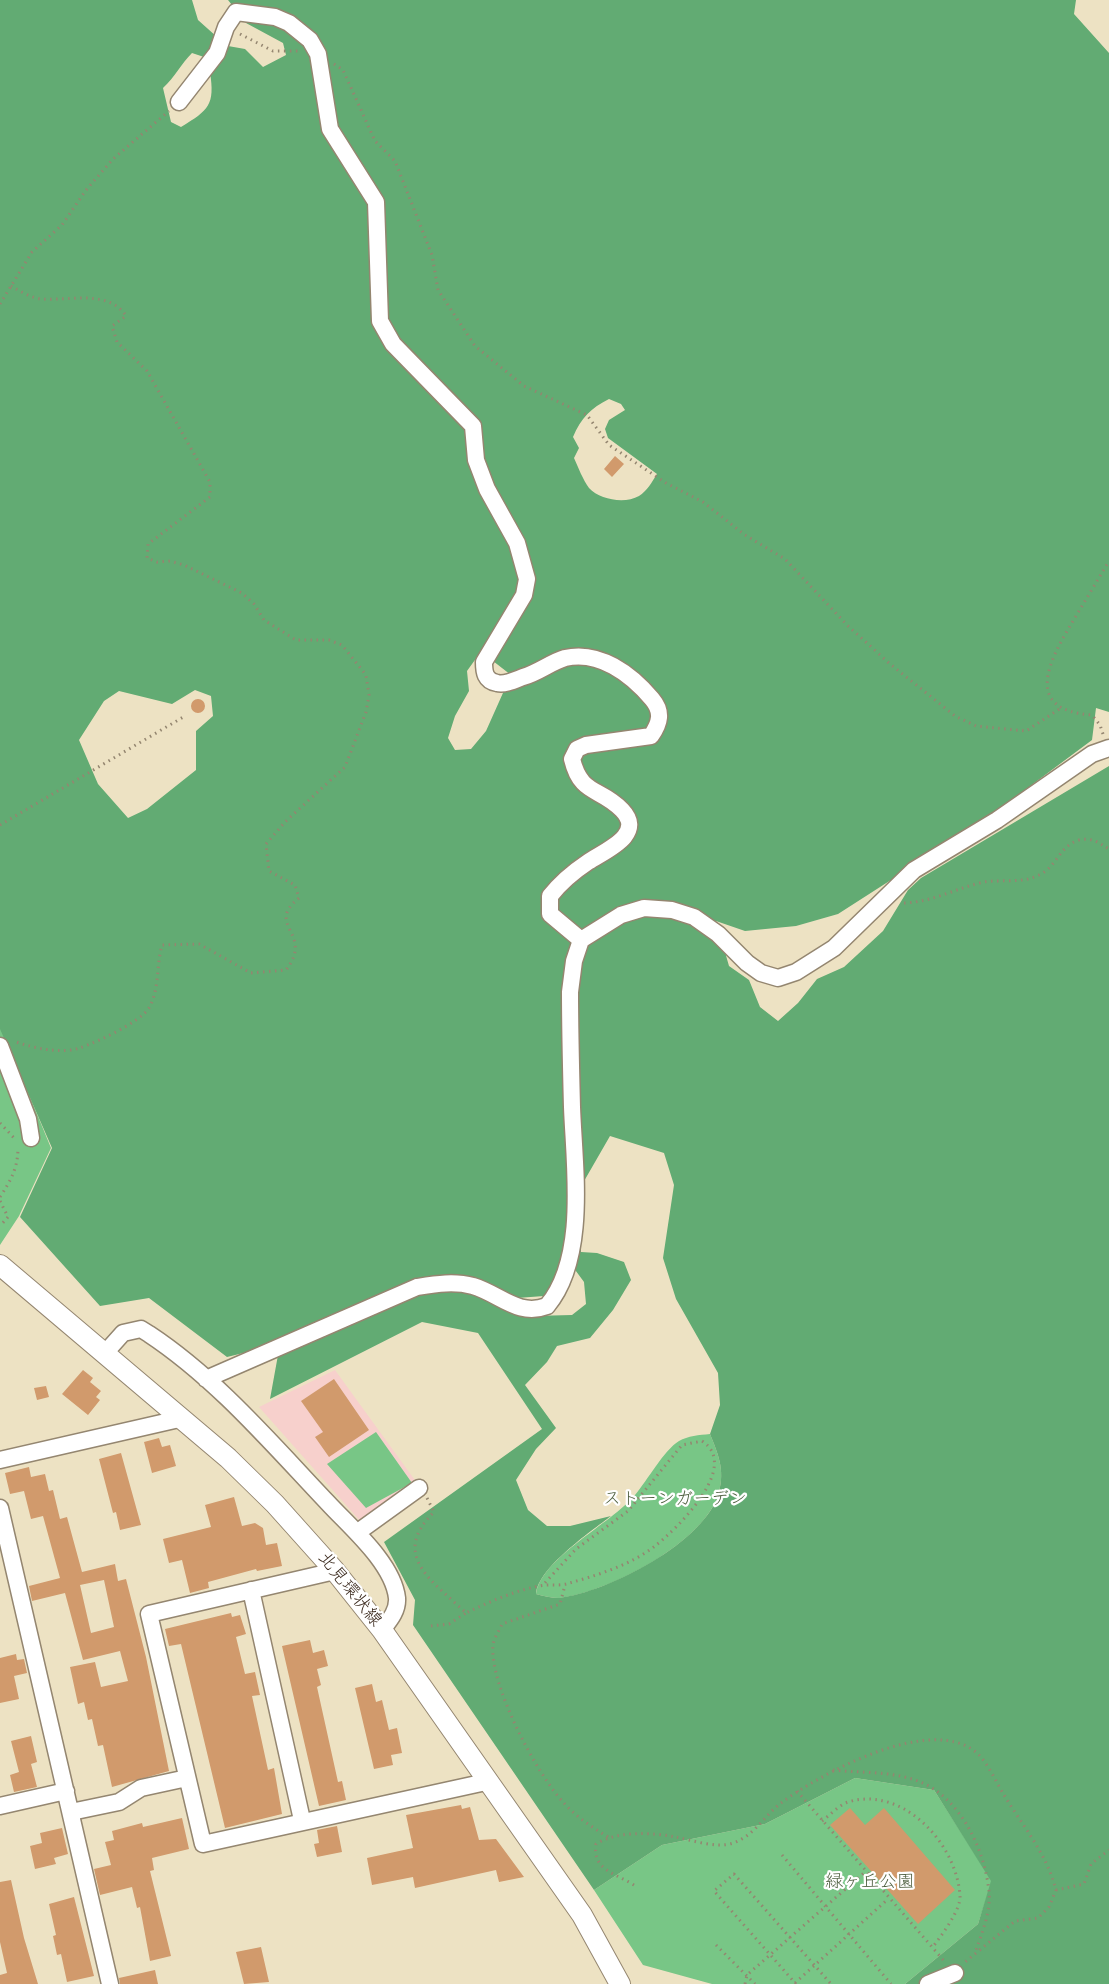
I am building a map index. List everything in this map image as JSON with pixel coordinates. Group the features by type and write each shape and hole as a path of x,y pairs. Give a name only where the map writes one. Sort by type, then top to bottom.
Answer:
{"main road":[{"name":"北見環状線","path":"0,1265 106,1352 179,1419 244,1474 335,1571 382,1630 486,1782 582,1915 620,1984"}],"street":[{"path":"179,102 217,53 226,27 236,12 275,17 301,31 318,54 330,129 376,202 380,321 393,344 473,426 476,460 487,489 517,543 525,565 524,595 484,662 484,674 490,681 498,684 531,675 563,659 595,657 609,663 639,684 654,702 660,715 659,726 651,736 586,745 577,749 572,759 579,781 621,808 627,817 629,828 625,836 613,848 568,876 550,896 550,914 581,940"},
{"path":"206,1379 417,1287 453,1282 490,1292 509,1305 526,1309 548,1306 558,1294 565,1276 578,1205 570,992 574,961 581,940 621,915 644,908 672,910 694,917 718,933 747,963 761,973 778,978 814,962 834,948 914,870 998,820 1092,754 1108,748"},
{"path":"4,1043 28,1119 30,1138"},
{"path":"106,1352 123,1333 141,1329 170,1348 206,1379 285,1455 357,1532 383,1566 397,1600 393,1615 382,1630"},
{"path":"0,1460 179,1419"},
{"path":"357,1532 419,1488"},
{"path":"0,1508 110,1984"},
{"path":"335,1571 149,1614 203,1844 302,1820 486,1782"},
{"path":"251,1590 302,1820"},
{"path":"71,1812 118,1802 141,1788 187,1778"},
{"path":"0,1806 66,1791"},
{"path":"928,1984 955,1973"}],"path":[{"path":"226,27 273,51 318,54 343,70 375,141 395,161 432,255 438,290 474,346 524,386 587,415 609,445 666,483 703,502 745,535 785,559 847,624 890,664 955,716 976,726 1026,731 1061,708"},
{"path":"0,304 32,252 63,225 86,190 113,159 179,102"},
{"path":"4,1043 46,1051 74,1050 134,1022 147,1011 156,992 162,945 199,944 251,973 286,970 296,957 297,944 286,919 288,907 299,898 295,885 269,871 266,844 285,822 345,767 366,712 369,695 366,675 342,645 329,640 296,640 264,620 254,604 242,593 184,565 170,561 157,562 147,558 148,544 210,497 210,482 159,397 147,371 117,342 112,326 126,316 121,308 106,301 89,298 40,299 11,286"},
{"path":"1108,748 1100,725 1092,715 1076,714 1061,708 1051,698 1045,683 1048,669 1057,649 1109,561"},
{"path":"0,825 184,716"},
{"path":"886,896 899,903 914,903 985,882 1027,880 1053,866 1069,844 1082,840 1094,839 1109,849"},
{"path":"0,1123 18,1142 18,1162 14,1176 0,1199 8,1217 0,1226"},
{"path":"431,1626 450,1624 489,1602 543,1585 552,1587 605,1571 654,1546 690,1510 716,1471 716,1461 708,1445 702,1441 682,1445 627,1511 576,1549 543,1585"},
{"path":"419,1488 432,1503 434,1512 416,1533 413,1548 417,1562 435,1585 466,1613"},
{"path":"564,1589 560,1604 502,1624 493,1642 493,1659 510,1712 536,1765 563,1803 587,1824 608,1837"},
{"path":"634,1885 600,1867 594,1855 596,1844 608,1837 636,1834 673,1836 730,1845 748,1837 778,1806 797,1791 831,1770 884,1749 920,1741 955,1742 977,1753 1041,1853 1056,1890 1049,1907 1038,1918 1016,1921 975,1952 955,1973 797,1791"},
{"path":"831,1770 915,1779 938,1790 953,1805 967,1826 980,1855 989,1894 984,1926 975,1952"},
{"path":"822,1821 847,1802 879,1799 906,1807 928,1828 952,1863 960,1898 946,1930 932,1948"},
{"path":"1056,1890 1084,1884 1091,1864 1109,1850"},
{"path":"782,1856 891,1984"},
{"path":"745,1984 747,1975 865,1872"},
{"path":"831,1984 815,1965 734,1874 714,1891 794,1984 815,1965 849,1935 889,1899"},
{"path":"716,1945 755,1984"}],"shaded area":[{"path":"335,1370 417,1483 361,1522 259,1407"}],"green space":[{"path":"0,0 192,0 198,20 217,37 212,51 204,57 192,53 163,88 171,122 181,127 208,106 212,92 210,72 228,46 245,49 263,67 286,55 283,43 246,23 228,0 1076,0 1074,14 1109,53 1109,712 1096,708 1092,740 986,819 838,914 796,926 745,931 716,921 729,966 749,980 760,1007 778,1021 798,1003 817,979 844,967 883,931 908,890 921,878 1109,766 1109,1984 905,1984 978,1924 991,1881 934,1790 855,1778 765,1824 662,1845 594,1890 413,1625 415,1600 384,1542 542,1429 478,1333 422,1322 270,1399 280,1344 227,1357 149,1298 100,1306 20,1217 52,1148 0,1029","holes":["609,399 621,404 625,410 609,420 605,429 608,438 657,474 644,492 627,500 613,500 594,492 589,488 574,458 579,448 573,437 576,430 587,414","477,657 493,661 511,675 486,731 471,749 455,750 448,738 455,716 469,691 467,671","195,690 211,696 213,716 196,731 196,770 147,809 128,818 98,784 79,740 104,701 119,691 172,704","610,1136 664,1153 674,1185 663,1258 676,1299 718,1373 720,1405 710,1434 718,1455 721,1484 710,1511 676,1546 652,1562 603,1586 579,1594 556,1598 536,1594 546,1573 566,1551 611,1516 570,1526 547,1526 528,1510 516,1480 536,1449 556,1428 525,1385 547,1362 557,1346 590,1338 613,1310 631,1280 624,1262 597,1253 581,1252 581,1231 572,1202","573,1267 584,1282 586,1304 572,1315 533,1316 517,1298 544,1296"]},
{"path":"0,1024 51,1148 19,1216 0,1245"},
{"path":"376,1432 412,1483 366,1508 327,1464"},
{"name":"ストーンガーデン","path":"710,1434 720,1462 721,1484 710,1511 695,1529 652,1562 602,1586 559,1598 536,1594 550,1567 624,1506 673,1445 686,1438"},
{"name":"緑ヶ丘公園","path":"855,1778 934,1790 992,1881 978,1924 905,1984 712,1984 643,1965 594,1890 662,1845 765,1824"}],"building":[{"path":"615,456 624,464 612,477 604,469"},
{"path":"195,699 201,699 205,706 201,713 195,713 191,709 191,703"},
{"path":"83,1370 93,1378 90,1382 101,1391 96,1397 100,1400 88,1415 62,1394"},
{"path":"334,1379 369,1430 329,1457 315,1437 323,1432 301,1401"},
{"path":"46,1386 49,1397 37,1400 34,1388"},
{"path":"159,1438 162,1447 170,1445 176,1466 152,1473 144,1442"},
{"path":"121,1453 141,1525 120,1530 116,1512 113,1513 99,1459"},
{"path":"29,1467 31,1477 45,1474 49,1491 53,1490 60,1519 67,1517 82,1572 115,1564 118,1581 126,1579 146,1657 169,1771 112,1787 103,1745 98,1746 92,1719 88,1720 84,1702 78,1704 70,1667 95,1662 101,1687 128,1681 120,1651 83,1660 65,1593 32,1601 29,1586 60,1578 43,1516 31,1519 24,1491 10,1494 5,1473","holes":["104,1580 114,1627 91,1633 80,1585"]},
{"path":"234,1497 242,1526 255,1523 263,1528 266,1545 277,1543 282,1566 257,1571 256,1569 208,1582 209,1588 190,1593 182,1560 169,1563 163,1539 211,1527 205,1505"},
{"path":"231,1613 232,1617 240,1615 246,1634 236,1637 245,1674 255,1672 260,1695 252,1696 268,1770 274,1768 282,1814 225,1828 181,1644 169,1646 165,1629"},
{"path":"310,1640 313,1653 324,1650 328,1666 317,1669 321,1685 317,1687 338,1782 342,1781 346,1800 319,1806 282,1646"},
{"path":"16,1654 17,1660 24,1659 27,1673 14,1676 19,1699 0,1703 0,1658"},
{"path":"372,1684 376,1702 382,1700 389,1730 397,1728 402,1753 391,1755 393,1765 374,1769 355,1688"},
{"path":"31,1736 37,1762 31,1764 37,1787 14,1792 10,1775 19,1772 11,1741"},
{"path":"461,1805 462,1809 470,1807 479,1840 496,1839 524,1877 499,1882 496,1870 415,1888 413,1877 372,1885 367,1858 413,1848 406,1815"},
{"path":"850,1808 865,1825 884,1808 955,1890 918,1924 830,1825"},
{"path":"182,1818 189,1849 152,1858 154,1870 150,1871 171,1956 150,1961 140,1907 137,1908 132,1887 100,1895 94,1869 111,1865 105,1842 114,1840 112,1831 142,1823 143,1827"},
{"path":"337,1826 342,1852 317,1857 314,1844 319,1843 317,1830"},
{"path":"62,1828 68,1854 54,1858 56,1864 35,1869 30,1846 42,1843 40,1833"},
{"path":"11,1880 24,1938 38,1984 0,1984 0,1975 7,1973 0,1942 0,1882"},
{"path":"74,1897 94,1976 67,1982 61,1954 57,1955 53,1936 56,1935 49,1904"},
{"path":"261,1947 269,1982 244,1984 236,1952"},
{"path":"155,1970 158,1984 120,1984 119,1978"}]}
